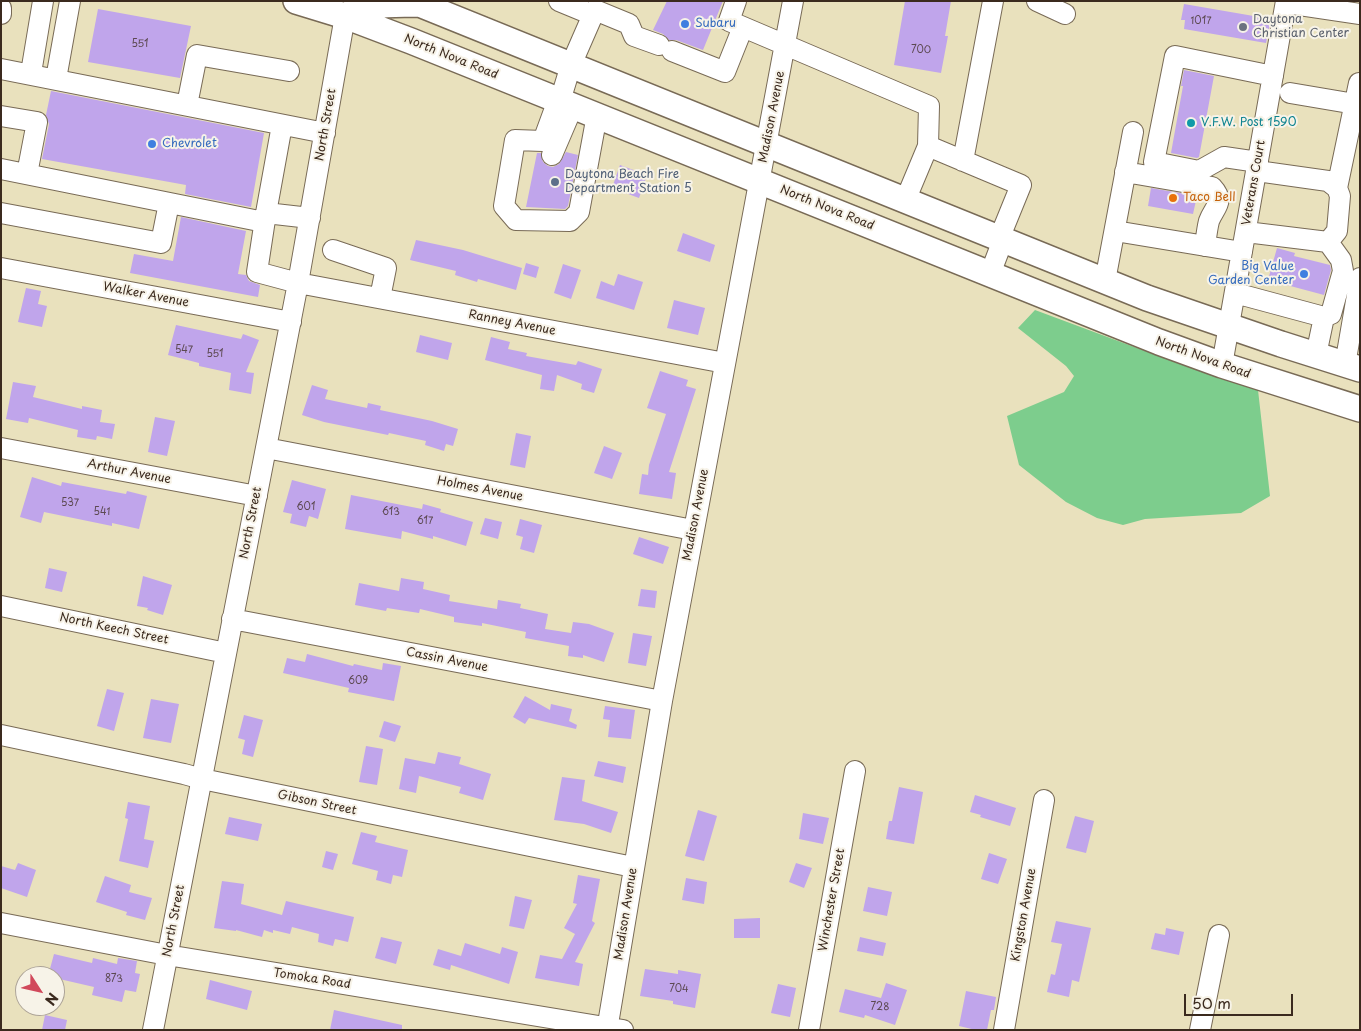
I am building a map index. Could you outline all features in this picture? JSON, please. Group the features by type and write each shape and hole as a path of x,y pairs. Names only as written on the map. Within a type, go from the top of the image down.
{"main road":[{"name":"North Nova Road","path":"296,1 345,16 563,102 1159,342 1222,366 1360,409"},
{"path":"345,16 355,9 371,6 415,3 1148,298 1229,327 1352,367"}],"street":[{"path":"30,74 43,1"},
{"path":"56,79 70,1"},
{"path":"559,1 629,24 634,36 725,72 743,27"},
{"path":"736,1 729,21 929,106 928,146 905,200"},
{"name":"Madison Avenue","path":"612,1029 633,867 662,701 794,1"},
{"path":"963,161 993,1"},
{"path":"1038,1 1064,14"},
{"path":"1286,2 1360,14"},
{"name":"Veterans Court","path":"1222,366 1229,327 1244,296 1242,252 1254,234 1257,167 1286,2"},
{"path":"1,8 1,14"},
{"path":"552,155 571,66 594,12"},
{"name":"North Street","path":"153,1030 291,322 345,16"},
{"path":"187,105 196,55 289,71"},
{"path":"1273,76 1175,56 1154,162 1198,171 1224,157 1257,167 1328,181 1337,188 1340,196 1337,231 1328,242"},
{"path":"1,69 324,133"},
{"path":"1337,188 1359,83"},
{"path":"1290,92 1355,104"},
{"path":"563,102 543,141 515,140 504,206 516,220 570,221 579,212 597,116"},
{"path":"1,116 41,120 27,174"},
{"path":"265,218 282,124"},
{"path":"1106,281 1133,132"},
{"path":"928,146 1021,185 990,274"},
{"path":"1,168 169,203 265,218 310,218"},
{"path":"1125,172 1212,188 1217,192 1219,199 1210,219 1205,246"},
{"path":"1,213 161,243 169,203"},
{"name":"Ranney Avenue","path":"265,218 257,272 298,283 725,363"},
{"path":"1115,231 1242,252"},
{"path":"1244,296 1324,318 1331,314 1342,271 1341,260 1328,242 1254,234"},
{"path":"333,250 386,268 380,298"},
{"name":"Walker Avenue","path":"1,268 291,322"},
{"path":"1352,367 1360,278"},
{"path":"1316,355 1324,318"},
{"name":"Arthur Avenue","path":"1,448 257,496"},
{"name":"Holmes Avenue","path":"266,448 693,530"},
{"name":"North Keech Street","path":"1,606 226,653"},
{"name":"Cassin Avenue","path":"232,618 662,701"},
{"name":"Gibson Street","path":"1,735 202,779 633,867"},
{"name":"Winchester Street","path":"809,1030 855,771"},
{"name":"Kingston Avenue","path":"1004,1030 1044,800"},
{"name":"Tomoka Road","path":"1,923 167,955 612,1029"},
{"path":"1200,1030 1219,935"}],"green space":[{"path":"1035,310 1188,367 1258,390 1270,496 1241,513 1145,519 1123,525 1097,518 1066,502 1019,465 1007,416 1064,392 1074,376 1066,366 1018,328"}],"building":[{"name":"Subaru","path":"667,1 723,1 703,50 676,40 669,40 663,34 653,30"},
{"path":"905,1 951,1 945,36 948,36 941,73 894,65"},
{"path":"1184,4 1271,19 1266,43 1184,29 1185,20 1181,20"},
{"path":"98,9 191,26 180,78 88,62"},
{"name":"V.F.W. Post 1590","path":"1184,70 1214,76 1199,157 1197,158 1171,153"},
{"name":"Chevrolet","path":"51,91 264,133 251,207 185,194 186,185 42,159 49,124 46,115"},
{"name":"Daytona Beach Fire Department Station 5","path":"566,152 578,155 568,206 565,209 526,207 537,153 541,153 543,162 553,167 559,164"},
{"path":"620,165 647,175 639,198 612,188"},
{"name":"Taco Bell","path":"1151,188 1197,196 1193,214 1148,206"},
{"path":"181,217 246,231 238,274 246,275 249,281 260,285 258,297 130,273 134,254 173,261"},
{"path":"683,233 715,245 710,262 677,251"},
{"path":"416,240 463,250 522,268 516,290 478,279 477,282 455,275 456,271 410,260"},
{"name":"Big Value Garden Center","path":"1277,248 1295,253 1294,256 1330,265 1331,270 1324,295 1268,280"},
{"path":"526,263 539,267 536,278 523,274"},
{"path":"563,264 581,270 571,299 554,293"},
{"path":"618,274 643,282 634,310 596,298 601,281 614,286"},
{"path":"26,288 41,291 38,304 47,306 42,327 18,322"},
{"path":"674,300 705,308 698,335 667,328"},
{"path":"176,325 241,339 243,334 259,340 246,372 254,373 251,394 229,390 231,373 199,366 199,363 168,355"},
{"path":"420,335 452,343 448,360 416,352"},
{"path":"491,337 510,342 508,349 527,353 526,356 576,365 578,361 602,369 594,393 581,389 582,384 557,375 554,391 540,389 542,375 485,360"},
{"path":"660,371 688,380 686,386 696,389 669,472 676,473 672,499 639,494 642,474 648,475 649,465 666,414 647,408"},
{"path":"13,382 36,386 33,397 82,409 82,406 102,410 100,422 115,424 112,439 97,436 96,440 77,437 78,430 29,418 28,423 6,419"},
{"path":"312,385 328,390 325,399 367,408 368,403 381,406 380,410 432,421 458,429 453,446 446,444 444,451 425,445 426,441 324,422 302,415"},
{"path":"155,417 175,421 167,456 148,452"},
{"path":"516,433 531,436 525,468 510,465"},
{"path":"604,446 622,453 612,479 594,473"},
{"path":"32,477 61,486 62,482 126,494 127,491 147,496 139,529 112,523 112,526 44,512 41,523 20,517"},
{"path":"292,480 326,489 318,519 309,516 306,527 290,523 292,514 283,512"},
{"path":"351,495 422,509 423,504 441,509 440,512 473,522 466,546 433,536 433,539 402,531 401,539 345,529"},
{"path":"485,518 502,522 498,539 480,534"},
{"path":"520,519 542,525 534,553 520,549 523,537 516,535"},
{"path":"639,537 669,547 663,564 633,554"},
{"path":"49,568 67,572 62,592 45,588"},
{"path":"143,576 172,585 163,615 147,610 148,608 137,606"},
{"path":"401,578 424,582 423,589 450,595 449,601 497,609 498,600 521,604 520,608 548,614 545,629 571,633 573,622 589,624 614,633 604,662 583,655 583,658 568,656 569,646 525,638 526,632 482,623 482,626 454,622 454,617 420,609 419,613 387,608 386,611 355,605 359,583 399,591"},
{"path":"641,589 657,591 655,608 638,606"},
{"path":"633,633 652,636 646,666 628,663"},
{"path":"307,654 353,666 354,664 382,670 383,663 401,666 394,701 348,692 349,688 283,673 287,658 305,662"},
{"path":"107,689 124,693 114,731 97,726"},
{"path":"525,696 550,710 551,704 572,709 569,721 577,725 576,729 529,718 525,724 513,717"},
{"path":"151,699 179,704 171,743 143,738"},
{"path":"605,706 635,710 631,739 608,737 610,720 603,719"},
{"path":"244,715 263,720 253,757 242,754 245,740 238,738"},
{"path":"384,721 401,726 395,742 379,737"},
{"path":"366,746 383,749 377,785 359,782"},
{"path":"438,752 461,757 459,764 491,774 483,800 459,793 461,787 419,776 416,793 399,789 405,758 435,764"},
{"path":"598,761 626,767 623,783 594,776"},
{"path":"562,777 585,780 582,801 618,812 611,833 584,824 554,820"},
{"path":"899,787 923,792 914,844 886,839"},
{"path":"975,795 1016,808 1010,826 970,812"},
{"path":"128,802 150,806 144,839 154,841 148,868 119,861 128,819 125,818"},
{"path":"698,810 717,816 704,861 685,856"},
{"path":"803,813 829,818 823,844 799,839"},
{"path":"1075,816 1094,821 1086,853 1066,848"},
{"path":"229,817 262,824 258,841 225,834"},
{"path":"361,832 377,836 375,842 408,850 402,877 393,875 391,884 376,880 378,871 352,864"},
{"path":"326,851 338,854 333,870 322,867"},
{"path":"989,853 1007,859 998,884 981,879"},
{"path":"18,863 36,870 27,897 1,888 1,866 15,870"},
{"path":"796,863 812,868 804,888 789,882"},
{"path":"578,875 600,879 592,921 595,923 575,962 583,964 579,986 535,978 540,955 562,959 575,934 564,928 577,904 573,903"},
{"path":"105,876 131,885 129,892 152,898 145,920 126,915 127,912 96,902"},
{"path":"686,878 707,882 704,904 682,900"},
{"path":"222,881 244,884 241,904 282,915 286,901 354,917 348,942 335,939 333,946 318,942 319,934 292,927 290,934 273,930 273,933 264,930 262,937 236,930 214,928"},
{"path":"868,887 892,892 887,916 863,911"},
{"path":"515,896 532,900 524,929 509,926"},
{"path":"760,918 760,938 734,938 734,919"},
{"path":"1056,921 1091,928 1079,982 1072,980 1069,997 1047,992 1051,974 1055,975 1062,944 1051,942"},
{"path":"1166,928 1184,932 1179,955 1151,949 1155,933 1165,935"},
{"path":"381,937 402,942 396,964 375,958"},
{"path":"860,937 886,943 883,956 857,951"},
{"path":"465,943 500,954 502,947 518,952 509,984 451,965 450,970 433,965 438,949 461,956"},
{"path":"54,954 92,963 93,958 117,964 118,958 137,961 135,973 140,974 136,992 125,990 122,1002 92,995 94,987 65,980 65,966 51,966"},
{"path":"645,969 678,974 678,970 701,974 695,1008 673,1004 673,1001 640,996"},
{"path":"210,980 252,991 247,1010 206,999"},
{"path":"886,983 907,990 895,1025 865,1015 864,1018 839,1012 845,989 881,998"},
{"path":"778,984 796,988 790,1017 771,1013"},
{"path":"966,991 996,997 987,1030 976,1030 959,1026"},
{"path":"334,1010 402,1025 402,1030 330,1030"},
{"path":"45,1016 67,1020 65,1030 42,1030"}],"place":[{"name":"Subaru","path":"685,24"},
{"name":"Daytona Christian Center","path":"1243,27"},
{"name":"V.F.W. Post 1590","path":"1191,123"},
{"name":"Chevrolet","path":"152,144"},
{"name":"Daytona Beach Fire Department Station 5","path":"555,182"},
{"name":"Taco Bell","path":"1173,198"},
{"name":"Big Value Garden Center","path":"1304,274"}]}
